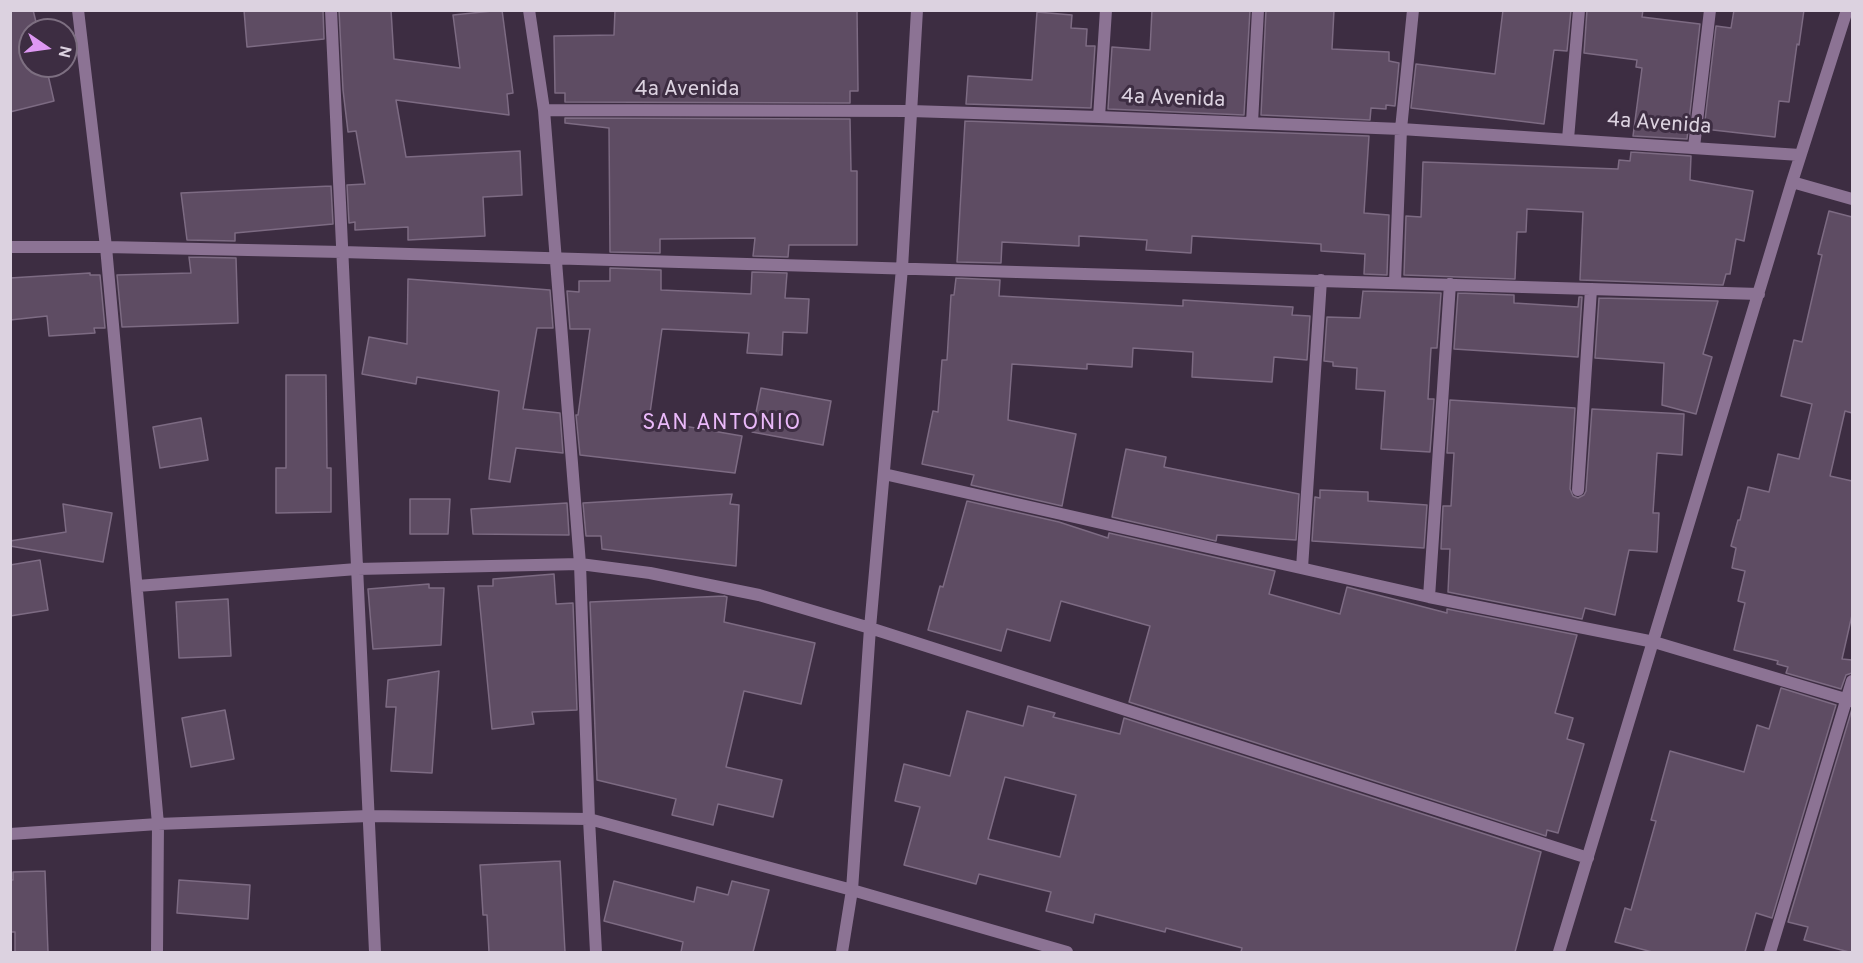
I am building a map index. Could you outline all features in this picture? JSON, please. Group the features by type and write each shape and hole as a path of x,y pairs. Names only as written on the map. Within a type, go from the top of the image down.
{"street":[{"path":"78,10 106,247 158,824 157,952"},
{"path":"331,10 375,952"},
{"path":"529,10 544,110 580,564 588,819 596,952"},
{"path":"842,952 852,890 870,628 902,268 917,10"},
{"path":"1099,117 1106,10"},
{"path":"1252,123 1258,10"},
{"path":"1395,283 1401,129 1413,10"},
{"path":"1568,139 1579,10"},
{"path":"1694,147 1710,10"},
{"path":"1559,952 1800,155 1847,10"},
{"name":"4a Avenida","path":"544,110 911,111 1099,117 1401,129 1800,155"},
{"path":"1792,182 1852,199"},
{"path":"10,247 342,252 1759,294"},
{"path":"1302,568 1321,280"},
{"path":"1430,597 1450,284"},
{"path":"1578,490 1591,289"},
{"path":"884,474 1430,597 1654,642 1850,700"},
{"path":"137,586 357,569 580,564 650,573 759,595 870,628 1588,858"},
{"path":"1770,952 1850,700 1852,681"},
{"path":"10,834 158,824 369,816 588,819 852,890 1067,952"}],"building":[{"path":"10,10 33,10 35,18 18,18 18,78 49,78 54,101 10,112"},
{"path":"244,10 323,10 324,39 247,47"},
{"path":"339,10 391,10 394,59 460,68 453,15 502,10 513,93 507,94 509,115 396,100 406,157 520,151 522,195 483,197 485,236 408,240 408,227 355,230 355,222 349,223 347,185 365,184 356,131 348,132 343,90"},
{"path":"615,10 857,10 858,91 850,91 850,103 565,102 565,93 555,93 554,36 614,35"},
{"path":"1152,10 1250,10 1244,115 1108,109 1112,47 1150,50"},
{"path":"1266,10 1334,10 1332,49 1389,52 1389,61 1399,63 1395,106 1386,105 1386,109 1371,108 1370,120 1261,115"},
{"path":"1503,10 1571,10 1567,51 1554,50 1544,124 1411,108 1416,64 1495,74"},
{"path":"1587,10 1643,10 1642,17 1700,24 1687,139 1633,136 1642,68 1636,67 1637,60 1584,53"},
{"path":"1734,10 1804,10 1789,102 1779,101 1775,137 1704,129 1716,26 1731,28"},
{"path":"1037,12 1072,15 1071,28 1087,29 1086,46 1095,46 1091,108 966,104 968,76 1032,80"},
{"path":"565,118 850,119 851,171 857,171 857,245 789,245 788,257 753,256 755,238 660,239 660,253 610,252 609,128 565,123"},
{"path":"965,121 1369,136 1364,213 1389,215 1387,275 1364,274 1365,254 1321,251 1321,244 1192,236 1191,253 1146,250 1147,240 1079,236 1079,246 1002,242 1001,263 957,262"},
{"path":"1631,152 1691,156 1690,180 1753,191 1744,241 1736,239 1730,274 1726,274 1723,285 1580,280 1583,212 1527,209 1526,232 1517,232 1515,279 1404,275 1406,216 1421,217 1423,162 1618,169 1619,160 1630,161"},
{"path":"331,186 333,224 235,233 235,241 187,240 181,193"},
{"path":"1829,211 1852,217 1852,413 1845,411 1830,476 1852,481 1852,615 1842,659 1852,660 1852,673 1846,675 1841,689 1786,673 1788,667 1777,664 1778,661 1734,650 1745,603 1738,601 1745,571 1732,568 1736,548 1731,546 1748,487 1769,492 1778,454 1799,459 1812,404 1781,396 1794,340 1802,342 1822,255 1818,254"},
{"path":"189,257 236,258 238,323 122,327 117,275 191,273"},
{"path":"610,268 661,270 661,290 751,294 752,272 787,273 785,298 809,299 807,333 783,332 782,355 747,353 749,333 662,329 649,420 742,436 735,473 580,455 576,415 578,415 590,329 570,329 567,291 579,292 579,281 610,281"},
{"path":"90,273 90,275 100,275 105,328 94,328 95,333 49,336 47,316 10,320 10,278"},
{"path":"956,278 1000,280 999,296 1183,306 1183,300 1293,307 1292,315 1310,316 1307,360 1274,357 1272,382 1192,377 1193,352 1133,348 1132,367 1087,364 1087,369 1012,364 1008,420 1076,434 1062,506 971,485 974,475 922,464 933,411 938,412 942,360 947,360 951,295 954,295"},
{"path":"408,279 550,290 553,328 537,328 523,409 560,413 563,453 516,448 510,482 489,479 499,391 417,377 416,384 362,374 369,337 407,344"},
{"path":"1363,291 1441,293 1437,348 1431,348 1428,399 1434,399 1430,452 1381,449 1385,391 1356,389 1357,368 1333,366 1333,362 1324,361 1327,317 1360,318"},
{"path":"1458,293 1514,295 1514,303 1578,307 1579,297 1582,297 1578,357 1454,349"},
{"path":"1599,298 1718,301 1703,354 1712,357 1696,414 1662,405 1664,363 1595,358"},
{"path":"286,375 326,375 327,468 331,468 331,512 276,513 276,468 286,468"},
{"path":"761,388 831,401 823,445 752,432"},
{"path":"1450,400 1575,408 1570,489 1573,496 1578,498 1586,491 1592,409 1684,414 1682,455 1657,453 1653,513 1659,513 1657,552 1629,550 1615,615 1585,608 1582,619 1448,592 1450,549 1441,549 1443,506 1451,506 1454,453 1447,453"},
{"path":"201,418 208,460 160,468 153,427"},
{"path":"1126,449 1166,457 1164,467 1299,494 1296,540 1217,535 1216,541 1112,517"},
{"path":"1320,490 1368,492 1368,501 1427,505 1424,548 1312,541 1315,497 1320,498"},
{"path":"732,494 730,504 739,505 736,566 602,549 601,536 586,536 583,503"},
{"path":"410,499 450,499 448,534 410,534"},
{"path":"967,501 1059,522 1108,538 1109,533 1275,571 1269,594 1340,614 1347,587 1447,613 1447,609 1577,635 1555,713 1573,718 1567,739 1584,744 1558,833 1547,830 1546,836 1129,702 1150,626 1061,601 1050,641 1007,629 1001,651 928,630 940,586 943,587"},
{"path":"567,503 569,535 473,534 471,509"},
{"path":"63,504 112,513 103,562 10,546 10,541 66,532"},
{"path":"40,560 48,610 10,616 10,565"},
{"path":"554,574 556,604 573,603 577,710 532,712 534,724 492,729 478,586 493,586 493,579"},
{"path":"429,584 429,588 444,588 441,645 373,649 368,589"},
{"path":"727,597 724,622 815,643 801,704 744,691 726,767 782,780 773,817 718,804 713,825 672,815 676,799 597,780 590,602"},
{"path":"228,599 231,656 179,658 176,602"},
{"path":"439,671 432,773 391,771 396,707 386,707 388,680"},
{"path":"1781,688 1836,705 1772,918 1756,913 1745,952 1652,952 1615,942 1625,908 1631,910 1656,821 1651,820 1670,751 1744,772 1757,725 1769,729"},
{"path":"1028,706 1055,713 1053,717 1120,734 1124,718 1541,852 1515,952 1241,952 1242,948 1166,928 1165,932 1095,914 1093,923 1046,911 1051,892 979,874 976,884 904,865 920,807 895,801 904,764 950,776 967,711 1023,726","holes":["1005,777 1076,795 1060,857 988,839"]},
{"path":"1852,709 1852,952 1849,952 1804,940 1808,927 1788,922"},
{"path":"225,710 234,759 191,767 182,718"},
{"path":"560,861 565,952 489,952 487,915 483,915 480,865"},
{"path":"45,871 48,952 15,952 15,932 10,932 10,880 13,880 13,872"},
{"path":"179,880 250,885 248,919 177,913"},
{"path":"614,881 694,902 697,887 728,895 732,881 769,890 753,952 681,952 683,942 604,921"}],"district":[{"name":"SAN ANTONIO","path":"722,425"}]}
